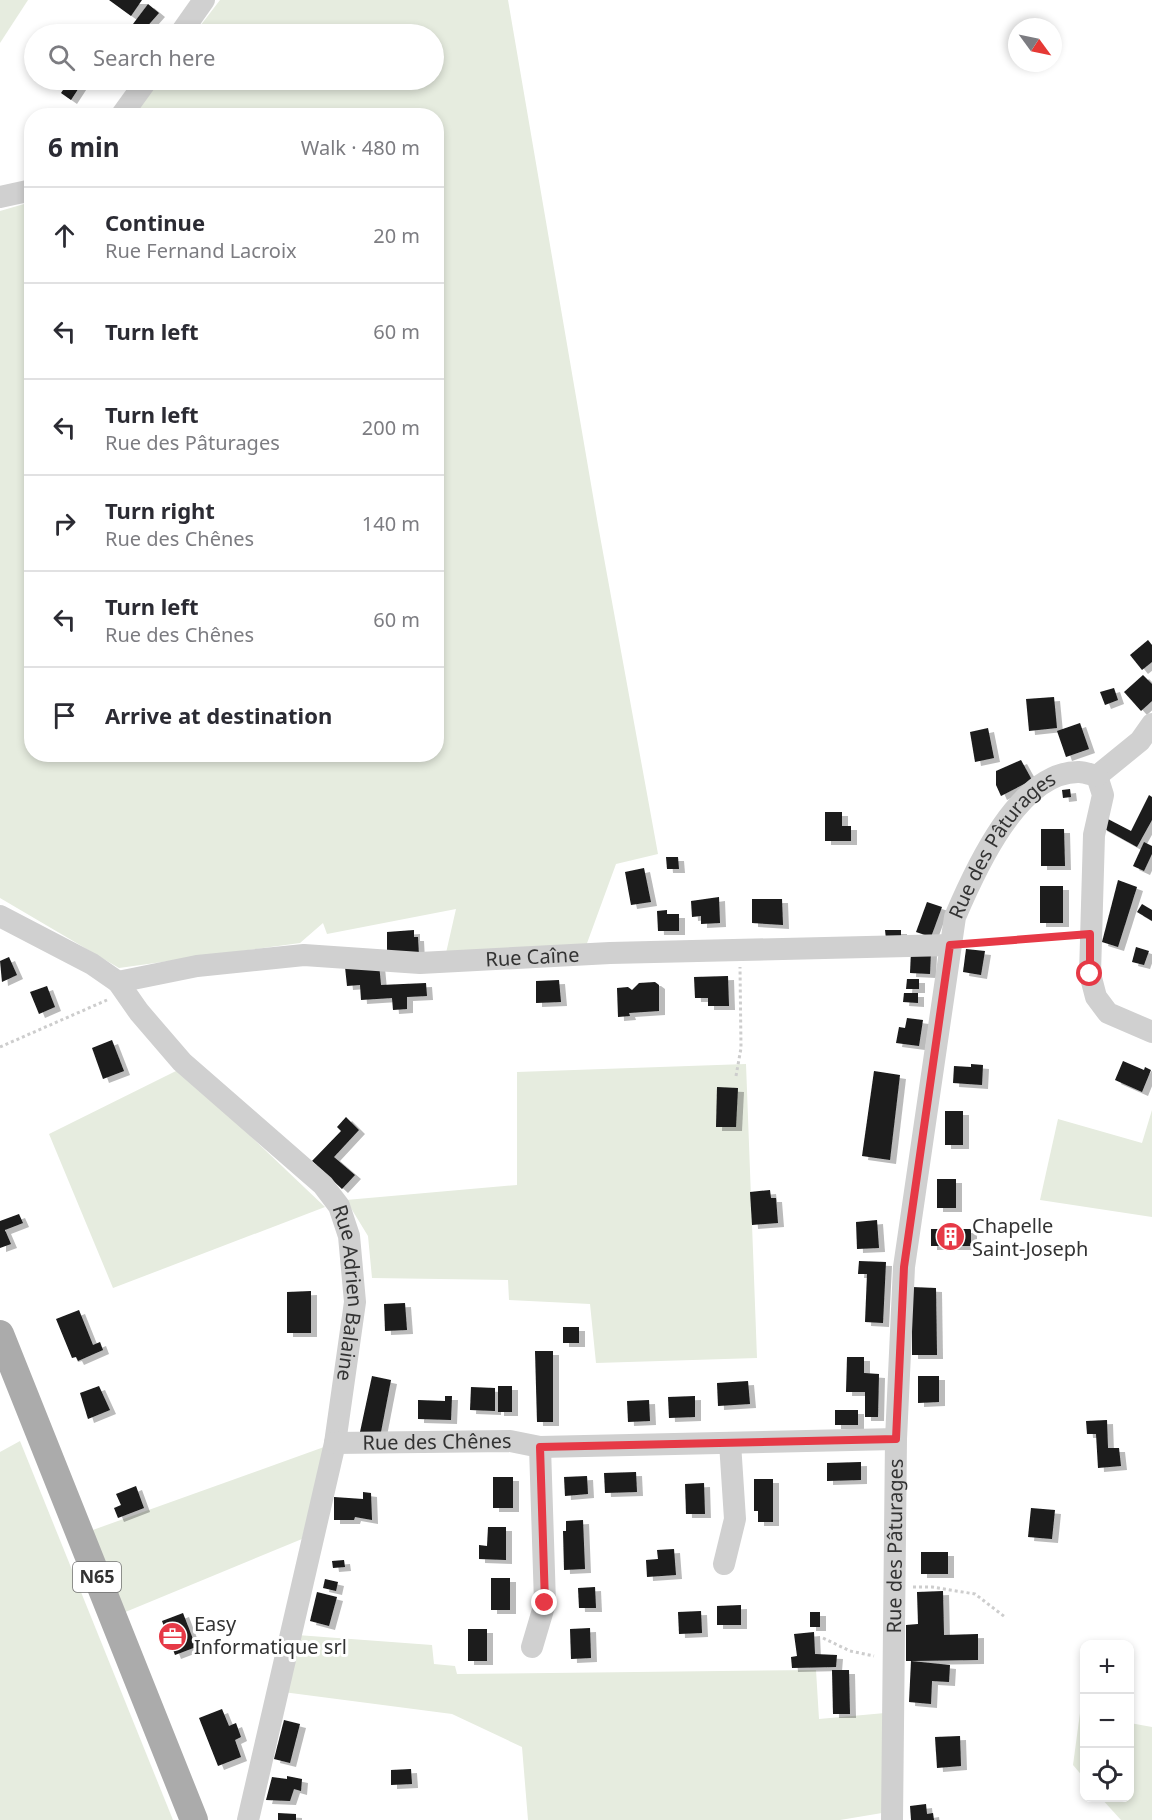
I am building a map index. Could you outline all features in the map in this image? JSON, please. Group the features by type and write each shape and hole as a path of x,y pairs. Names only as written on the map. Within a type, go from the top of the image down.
{"main road":[{"name":"N65","path":"0,1334 194,1820"}],"street":[{"path":"187,24 204,0"},
{"path":"127,108 140,90"},
{"path":"0,197 24,192"},
{"path":"1152,724 1140,741 1097,776 1103,795 1094,836 1090,934 1090,974 1096,996 1108,1013 1152,1032"},
{"name":"Rue des Pâturages","path":"892,1820 896,1439 904,1267 950,945 956,916 969,884 992,843 1023,797 1059,776 1079,772 1097,776"},
{"name":"Rue Adrien Balaine","path":"0,916 92,964 120,985 139,1012 182,1062 323,1185 339,1206 349,1236 355,1302 335,1443 248,1820"},
{"name":"Rue Caîne","path":"120,985 197,966 303,955 420,963 610,952 950,945"},
{"name":"Rue des Chênes","path":"335,1443 510,1441 540,1447 896,1439"},
{"path":"724,1564 735,1519 730,1443"},
{"name":"Rue des Chênes","path":"532,1647 545,1603 540,1447"}],"path":[{"path":"950,945 1090,934"},
{"path":"736,1076 741,1048 739,951"},
{"path":"0,1047 108,1000 120,985"},
{"path":"894,1588 933,1587 975,1594 1005,1617"},
{"path":"823,1638 850,1651 893,1660"}],"shaded area":[{"path":"0,0 28,0 0,43"},
{"path":"220,0 508,0 598,525 658,854 616,864 586,946 446,953 456,909 327,934 323,923 300,943 119,968 0,898 0,211 24,204 24,762 444,762 444,108 137,108 151,90 444,90 444,24 202,24"},
{"path":"746,1064 757,1358 596,1363 590,1304 509,1300 508,1280 372,1278 368,1236 346,1200 517,1185 517,1072"},
{"path":"180,1069 325,1207 113,1288 49,1134"},
{"path":"1152,1110 1152,1217 1040,1200 1058,1119 1142,1143"},
{"path":"20,1441 173,1820 0,1820 0,1452"},
{"path":"324,1447 302,1539 123,1613 90,1531"},
{"path":"297,1635 432,1645 434,1664 455,1666 457,1674 816,1670 819,1719 885,1713 882,1813 840,1820 528,1820 522,1747 452,1714 283,1692"},
{"path":"1080,1713 1080,1773 1073,1765"},
{"path":"1134,1724 1152,1727 1152,1820 1121,1820 1105,1802 1134,1802"}],"building":[{"path":"109,0 142,0 131,16"},
{"path":"148,4 159,13 149,24 133,24"},
{"path":"63,90 78,90 71,100 61,93"},
{"path":"1148,640 1152,645 1152,662 1142,670 1130,655"},
{"path":"1143,675 1152,684 1152,701 1141,711 1124,692"},
{"path":"1114,688 1118,700 1105,705 1100,692"},
{"path":"1054,697 1057,728 1029,731 1026,699"},
{"path":"1080,723 1089,749 1066,757 1057,731"},
{"path":"988,728 994,758 975,762 970,732"},
{"path":"1021,760 1032,780 1001,796 996,785 996,771"},
{"path":"1070,789 1071,797 1063,798 1062,790"},
{"path":"1149,795 1152,797 1152,820 1137,847 1101,827 1106,818 1131,831"},
{"path":"825,812 842,812 842,826 851,826 851,841 825,841"},
{"path":"1041,829 1064,829 1065,866 1041,866"},
{"path":"1144,842 1152,846 1152,854 1144,871 1133,866"},
{"path":"666,857 678,857 679,869 667,869"},
{"path":"644,868 651,902 631,905 625,872"},
{"path":"1118,880 1137,887 1118,947 1102,942"},
{"path":"1040,886 1063,886 1063,923 1040,923"},
{"path":"719,897 720,923 701,924 701,916 692,917 691,901"},
{"path":"752,899 782,899 783,925 752,923"},
{"path":"927,902 942,907 931,937 916,932"},
{"path":"1142,904 1152,910 1152,921 1137,912"},
{"path":"667,910 667,914 679,914 679,931 658,931 657,911"},
{"path":"414,930 414,937 418,937 419,956 387,958 387,932"},
{"path":"885,930 901,930 901,938 886,939"},
{"path":"1136,947 1149,951 1144,965 1132,962"},
{"path":"966,949 985,951 981,975 963,972"},
{"path":"911,951 931,951 930,974 910,973"},
{"path":"9,957 17,975 2,982 0,961"},
{"path":"379,964 381,985 426,983 427,996 407,997 407,1009 393,1010 392,998 361,1000 360,985 347,986 345,967"},
{"path":"728,976 729,1006 708,1006 708,998 695,998 694,977"},
{"path":"907,979 919,979 919,989 906,989"},
{"path":"559,980 561,1002 536,1003 536,981"},
{"path":"655,982 659,985 659,1011 629,1013 630,1016 618,1017 617,988 628,987 632,990 639,983"},
{"path":"47,986 55,1007 39,1014 30,992"},
{"path":"904,993 918,993 918,1003 903,1002"},
{"path":"907,1018 923,1020 919,1046 896,1043 899,1027 905,1028"},
{"path":"112,1040 124,1071 103,1079 92,1048"},
{"path":"1123,1061 1144,1070 1145,1067 1151,1070 1142,1092 1115,1080"},
{"path":"971,1064 983,1065 982,1085 953,1083 954,1066 971,1067"},
{"path":"874,1071 900,1075 890,1160 862,1156"},
{"path":"717,1087 738,1088 736,1127 716,1127"},
{"path":"945,1111 963,1111 963,1145 945,1145"},
{"path":"346,1117 359,1130 334,1157 355,1175 342,1189 312,1161 341,1131 337,1127"},
{"path":"937,1179 956,1179 956,1208 937,1208"},
{"path":"770,1190 771,1198 776,1198 778,1223 752,1225 750,1192"},
{"path":"19,1214 23,1223 5,1230 11,1244 0,1248 0,1221"},
{"path":"877,1220 879,1248 857,1249 856,1222"},
{"name":"Chapelle Saint-Joseph","path":"931,1229 971,1229 971,1246 931,1246"},
{"path":"859,1261 886,1262 883,1323 865,1322 867,1274 858,1274"},
{"path":"912,1287 936,1288 937,1355 912,1355"},
{"path":"311,1291 311,1333 287,1333 287,1292"},
{"path":"405,1303 407,1330 385,1331 384,1304"},
{"path":"79,1310 93,1345 100,1342 103,1350 78,1361 76,1357 72,1358 56,1319"},
{"path":"563,1327 579,1327 579,1343 563,1343"},
{"path":"535,1351 553,1351 553,1422 537,1422"},
{"path":"847,1357 864,1357 864,1373 879,1374 878,1417 865,1417 865,1392 846,1392"},
{"path":"372,1376 391,1380 380,1437 360,1432"},
{"path":"918,1376 939,1376 939,1402 918,1403"},
{"path":"748,1381 750,1404 718,1406 717,1383"},
{"path":"99,1386 110,1410 88,1419 80,1393"},
{"path":"498,1386 512,1386 512,1412 498,1412"},
{"path":"471,1387 495,1388 495,1411 470,1410"},
{"path":"445,1396 452,1396 451,1420 418,1419 418,1400 445,1401"},
{"path":"695,1396 695,1417 669,1418 668,1397"},
{"path":"649,1400 650,1421 628,1422 627,1401"},
{"path":"835,1410 858,1410 858,1425 835,1425"},
{"path":"1107,1420 1108,1448 1119,1448 1121,1466 1098,1468 1096,1434 1087,1434 1086,1421"},
{"path":"861,1462 861,1480 827,1481 827,1463"},
{"path":"636,1472 637,1492 605,1493 604,1473"},
{"path":"587,1476 588,1494 565,1496 564,1477"},
{"path":"493,1477 513,1477 513,1508 493,1508"},
{"path":"754,1479 773,1479 773,1522 758,1522 758,1511 754,1511"},
{"path":"704,1483 705,1514 686,1514 685,1484"},
{"path":"136,1486 144,1508 118,1518 114,1508 121,1505 116,1494"},
{"path":"363,1492 371,1493 372,1520 355,1517 354,1520 334,1520 334,1497 363,1499"},
{"path":"1031,1508 1055,1510 1052,1539 1028,1537"},
{"path":"583,1520 585,1569 564,1570 563,1531 566,1531 566,1521"},
{"path":"488,1527 506,1527 506,1560 479,1559 479,1545 487,1546"},
{"path":"674,1549 676,1575 647,1577 646,1560 658,1559 657,1550"},
{"path":"921,1552 948,1552 948,1574 921,1574"},
{"path":"344,1560 345,1567 333,1568 332,1561"},
{"path":"491,1578 510,1578 510,1610 491,1610"},
{"path":"325,1579 338,1582 336,1591 323,1588"},
{"path":"595,1587 596,1608 579,1608 578,1588"},
{"path":"943,1591 944,1635 978,1634 978,1660 906,1661 906,1625 918,1624 917,1592"},
{"path":"317,1592 337,1597 329,1626 310,1621"},
{"path":"741,1605 741,1625 717,1625 717,1606"},
{"path":"701,1611 702,1633 679,1634 678,1612"},
{"path":"810,1612 820,1612 820,1627 810,1627"},
{"path":"183,1613 196,1647 175,1655 162,1621"},
{"path":"590,1628 591,1658 571,1659 570,1629"},
{"path":"468,1629 487,1629 487,1661 468,1661"},
{"path":"814,1632 815,1654 837,1655 836,1667 792,1668 791,1657 797,1656 794,1634"},
{"path":"911,1661 950,1665 949,1682 932,1681 931,1704 909,1702"},
{"path":"832,1670 849,1670 850,1714 833,1714"},
{"path":"222,1709 229,1726 236,1723 241,1737 235,1740 241,1757 218,1766 199,1718"},
{"path":"284,1720 300,1724 290,1763 274,1759"},
{"path":"960,1736 961,1766 937,1768 935,1737"},
{"path":"411,1769 412,1784 391,1785 391,1770"},
{"path":"287,1776 302,1779 301,1791 294,1789 290,1801 266,1800 272,1777 287,1779"},
{"path":"926,1804 927,1814 933,1813 934,1820 911,1820 910,1806"},
{"path":"278,1813 296,1814 296,1820 278,1820"}],"place":[{"name":"Chapelle Saint-Joseph","path":"951,1237"},
{"name":"Easy Informatique srl","path":"173,1636"}],"route":[{"path":"545,1603 540,1447 896,1439 904,1267 950,945 1090,934 1090,974"}]}
